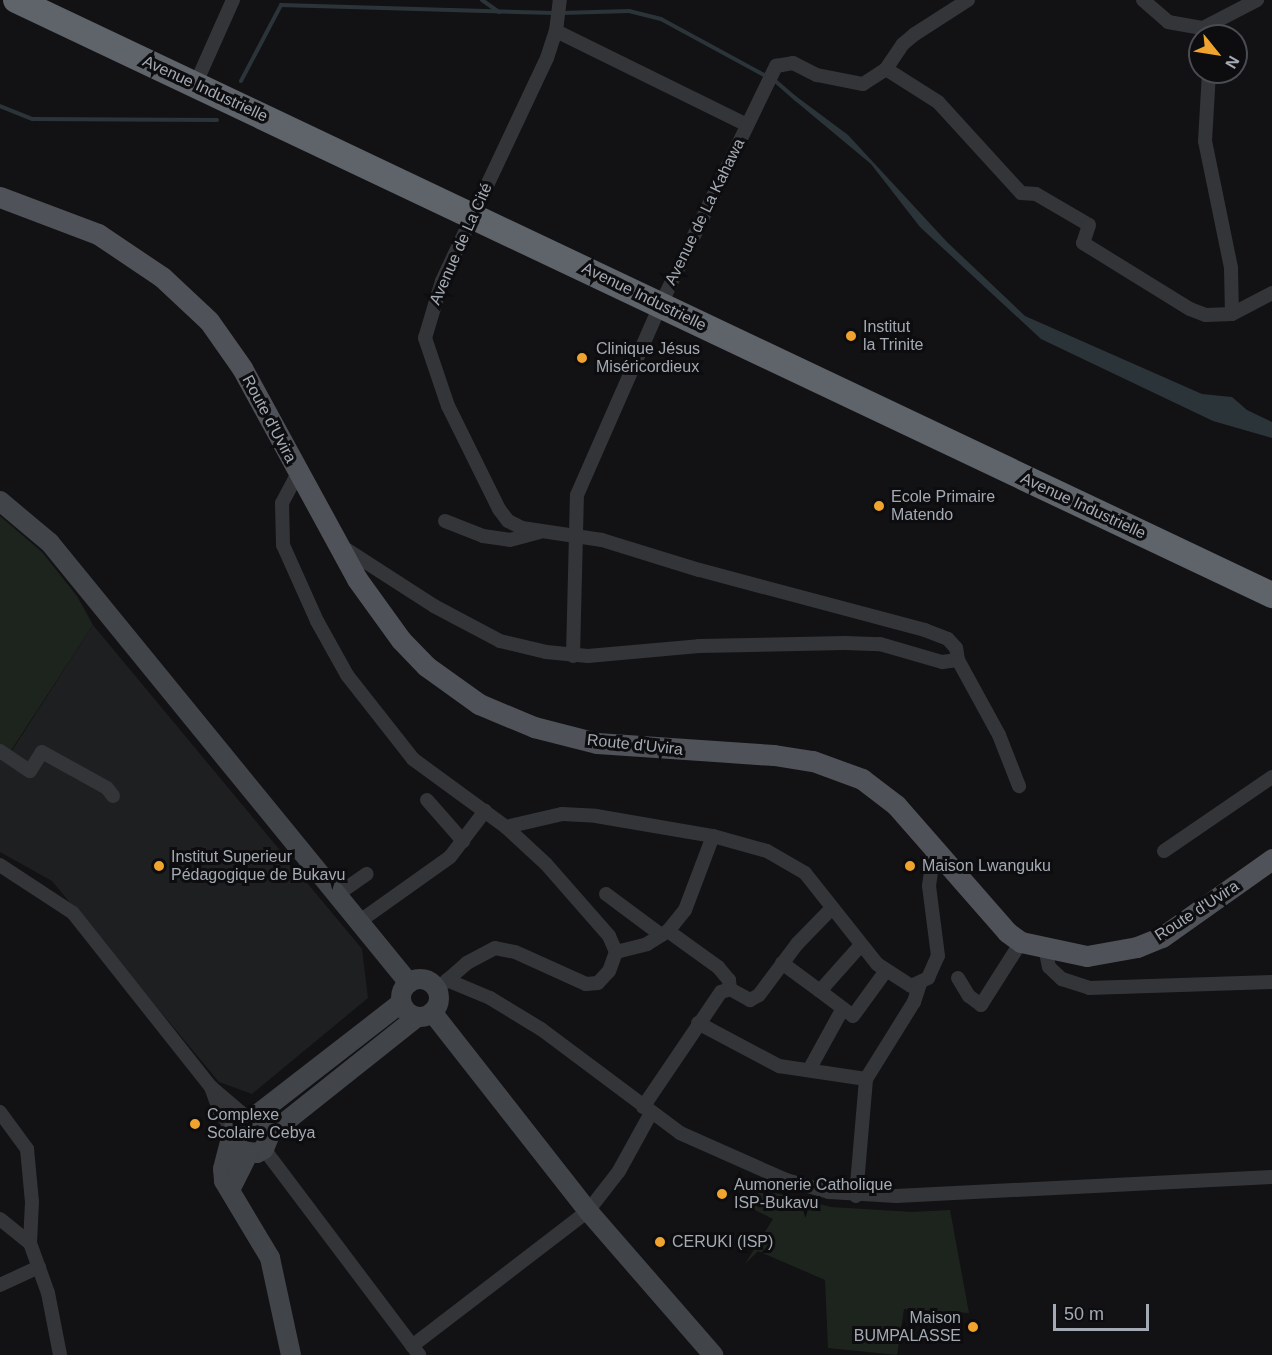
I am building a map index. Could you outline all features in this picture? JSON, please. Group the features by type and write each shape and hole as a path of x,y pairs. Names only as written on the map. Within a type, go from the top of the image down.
{"highway":[{"name":"Avenue Industrielle","path":"16,0 196,83 660,306 1272,595"}],"main road":[{"name":"Route d'Uvira","path":"0,197 98,234 162,277 190,302 228,345 357,579 401,640 426,666 479,704 534,727 597,743 813,761 862,779 879,790 990,915 1021,942 1087,956 1154,940 1209,907 1272,859"}],"street":[{"path":"196,83 233,0"},
{"path":"968,0 903,44 886,69 938,102 1021,193 1036,194 1089,225 1083,243 1190,309 1206,315 1232,314 1272,293"},
{"path":"1143,0 1168,22 1188,28"},
{"path":"1218,24 1257,0"},
{"name":"Avenue de La Cité","path":"560,2 557,25 433,303 425,338 427,353 448,406 499,509 508,521 541,531 575,534 926,630 948,639 956,648 958,660 996,727 1019,786"},
{"path":"557,25 747,125"},
{"name":"Avenue de La Kahawa","path":"573,656 577,495 660,306 776,66 793,63 817,75 863,84 886,69"},
{"path":"1208,84 1205,141 1231,268 1232,314"},
{"path":"230,1190 261,1146 425,1015 438,1002 442,984 495,948 515,952 573,981 598,983 609,971 616,952 609,936 546,864 506,827 413,759 337,659 283,545 282,503 298,473"},
{"path":"0,501 50,543 409,983"},
{"path":"445,521 483,536 510,540 541,531"},
{"path":"340,545 434,606 500,641 573,656 699,646 845,643 903,648 942,662 958,660"},
{"path":"0,752 30,771 42,752 107,788 113,796"},
{"path":"1164,851 1272,777"},
{"path":"427,800 463,841"},
{"path":"360,921 450,857 484,811"},
{"path":"506,827 562,814 580,814 741,842 788,861 805,873 885,972 911,986 920,983 936,967 938,956 929,886 934,852"},
{"path":"616,952 665,933 685,910 713,836"},
{"path":"0,865 73,913 242,1125 241,1151 261,1146"},
{"path":"338,894 368,874"},
{"path":"606,894 718,967 729,980 730,989"},
{"path":"261,1146 416,1350 588,1211 619,1171 647,1110 698,1023 721,992 730,989 750,1000 764,990 782,963 832,908"},
{"path":"958,978 969,996 981,1005 1021,942"},
{"path":"820,991 861,945"},
{"path":"1045,947 1048,967 1062,979 1089,988 1272,982"},
{"path":"782,963 853,1016 885,972"},
{"path":"713,1355 588,1211 425,1015 407,1012 401,1002 402,991 409,983 425,980 490,998 541,1029 680,1133 786,1180 856,1196 1078,1189 1272,1177"},
{"path":"856,1196 866,1079 914,1002 920,983"},
{"path":"291,1355 270,1258 230,1190 223,1169 242,1125 401,1002"},
{"path":"809,1070 842,1010"},
{"path":"698,1023 735,1046 747,1046 769,1062 866,1079"},
{"path":"0,1112 27,1149 32,1202 30,1243 39,1267 60,1355"},
{"path":"242,1125 267,1126 261,1146"},
{"path":"0,1219 30,1243"},
{"path":"0,1285 39,1267"}],"shaded area":[{"path":"793,94 848,135 947,242 1025,316 1202,394 1232,397 1247,410 1272,422 1272,438 1213,421 1041,339 920,227 871,164 793,99"},
{"path":"0,516 42,552 77,596 93,625 10,752 0,746"},
{"name":"Institut Superieur Pédagogique de Bukavu","path":"93,625 362,949 368,998 252,1094 219,1082 52,881 0,852 0,746 11,752"},
{"path":"748,1186 831,1207 912,1212 950,1210 969,1313 904,1309 897,1355 828,1348 825,1280 758,1251 745,1264 773,1219 739,1202"}],"waterway":[{"path":"482,0 499,12"},
{"path":"241,81 281,5 554,13"},
{"path":"561,13 629,11 661,19 766,76"},
{"path":"773,79 797,100"},
{"path":"0,106 33,119 217,120"}],"place":[{"name":"Institut la Trinite","path":"851,336"},
{"name":"Clinique Jésus Miséricordieux","path":"582,358"},
{"name":"Ecole Primaire Matendo","path":"879,506"},
{"name":"Institut Superieur Pédagogique de Bukavu","path":"159,866"},
{"name":"Maison Lwanguku","path":"910,866"},
{"name":"Complexe Scolaire Cebya","path":"195,1124"},
{"name":"Aumonerie Catholique ISP-Bukavu","path":"722,1194"},
{"name":"CERUKI (ISP)","path":"660,1242"},
{"name":"Maison BUMPALASSE","path":"973,1327"}]}
